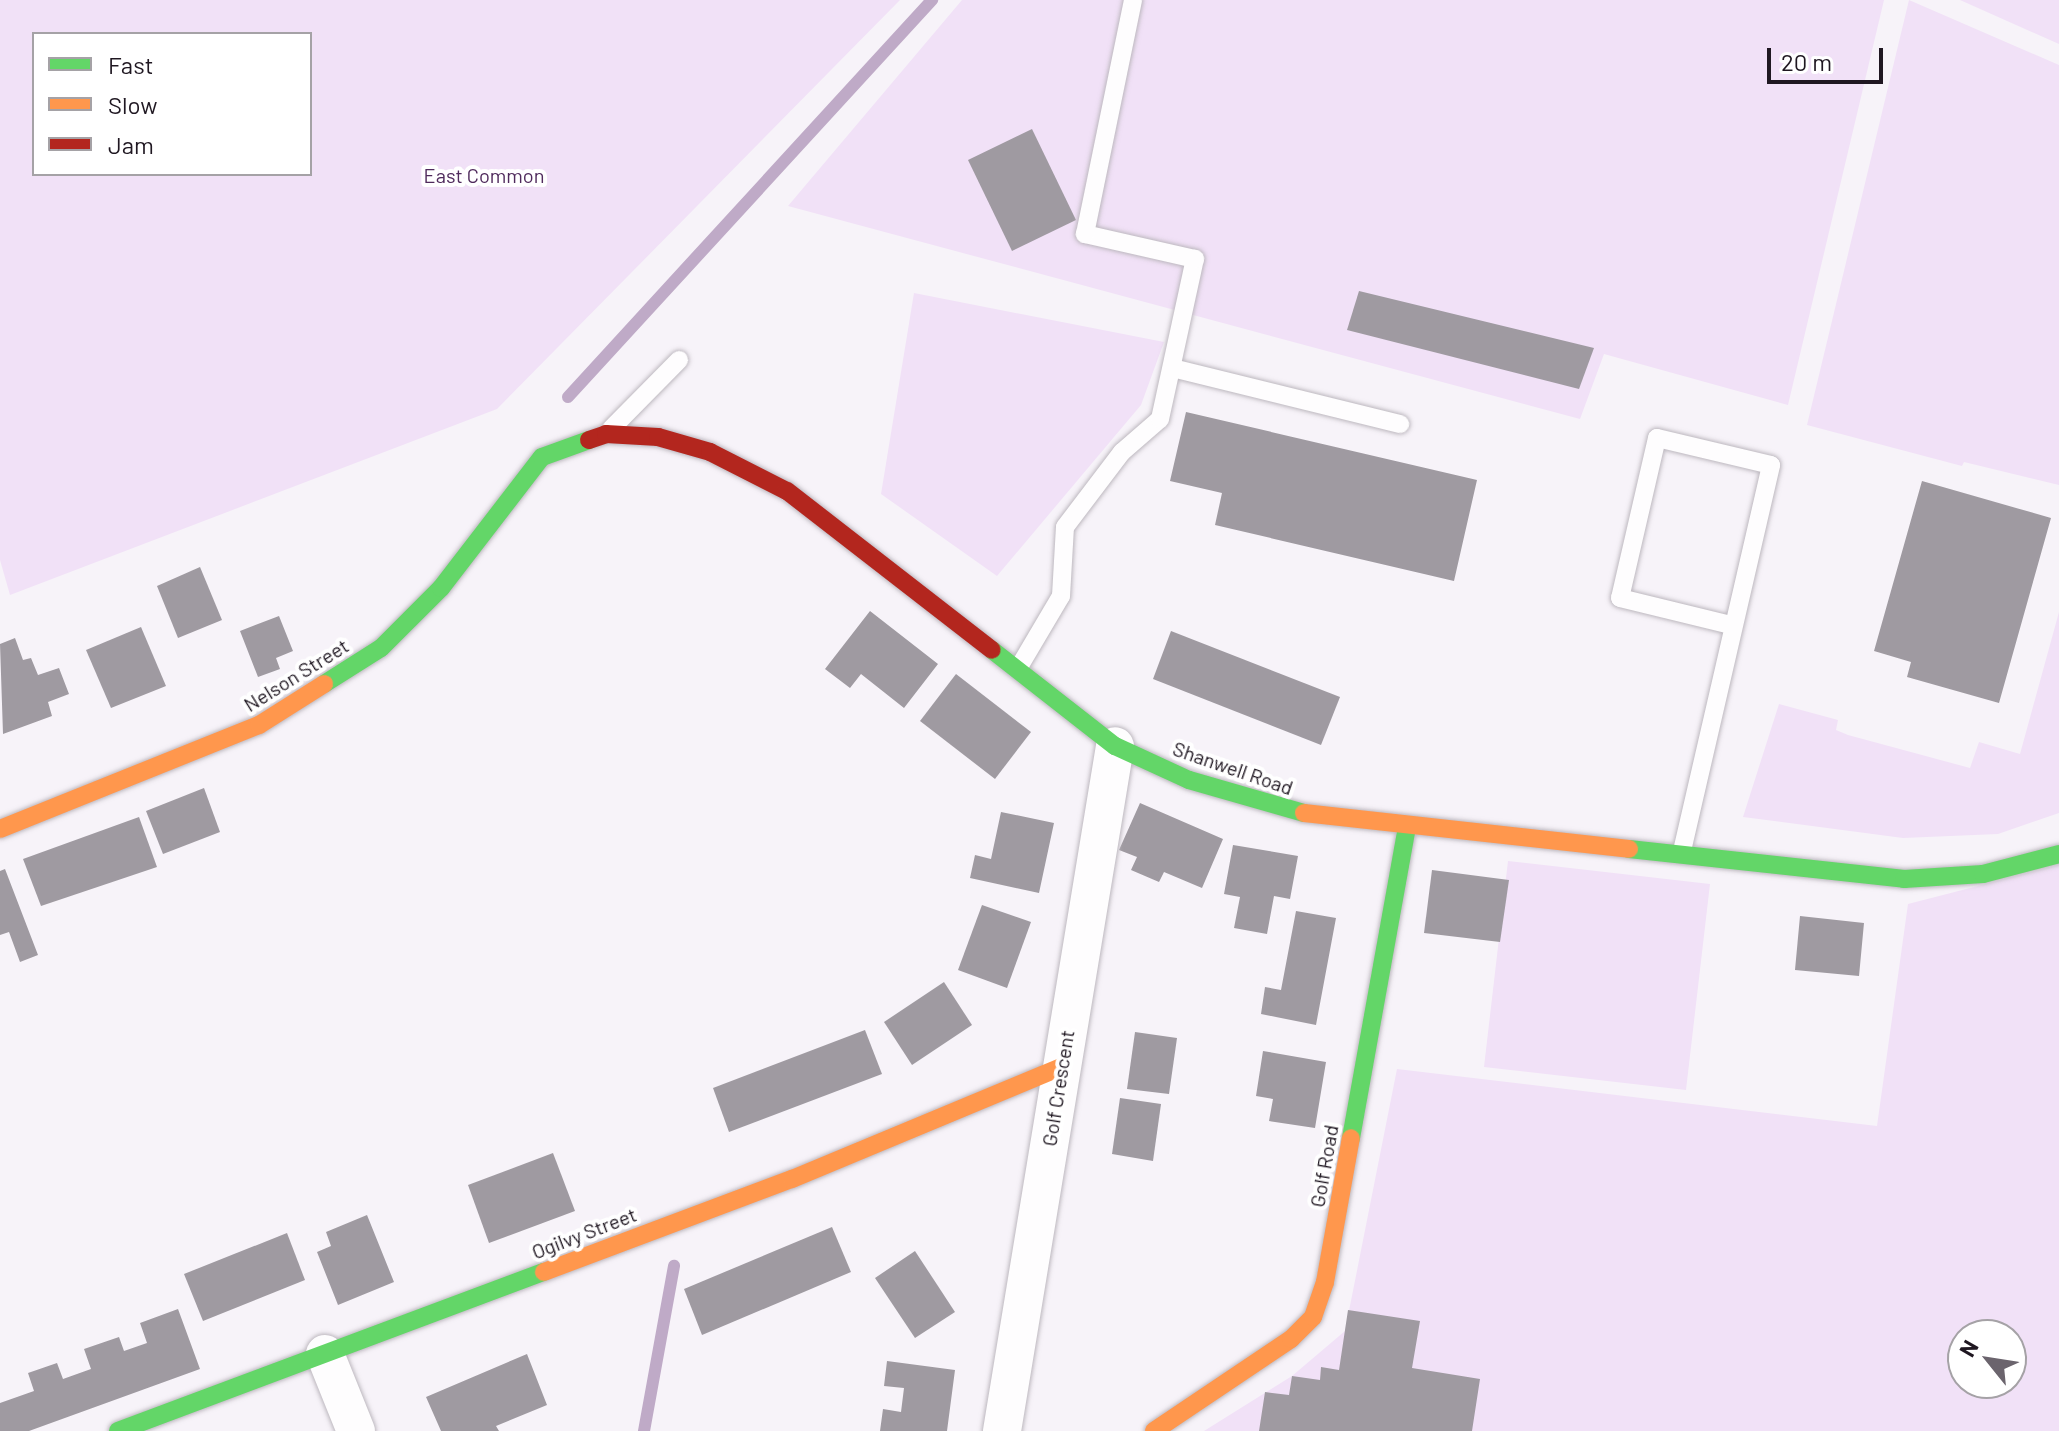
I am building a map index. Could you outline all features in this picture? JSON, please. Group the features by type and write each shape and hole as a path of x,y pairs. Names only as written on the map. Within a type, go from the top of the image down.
{"street":[{"name":"Shanwell Road","path":"542,457 606,434 658,437 710,452 787,491 1019,667 1115,746 1189,780 1280,810 1407,827 1682,851 1904,879 1983,874 2059,854"},
{"name":"Nelson Street","path":"0,829 259,725 381,648 441,588 542,457"},
{"name":"Golf Crescent","path":"1002,1431 1115,746"},
{"name":"Golf Road","path":"1154,1431 1204,1393 1291,1339 1313,1317 1325,1282 1407,827"},
{"name":"Ogilvy Street","path":"118,1431 792,1179 1061,1067"},
{"path":"325,1354 356,1431"}],"lane":[{"path":"1019,667 1061,596 1065,527 1122,452 1160,419 1195,259 1085,234 1133,0"},
{"path":"606,434 679,360"},
{"path":"1172,368 1400,424"},
{"path":"1682,851 1724,685 1731,625 1771,465 1657,438 1620,598 1731,625"}],"green space":[{"name":"East Common","path":"0,0 900,0 497,409 10,595 0,560"},
{"path":"962,0 1884,0 1788,405 1604,354 1580,419 788,206"},
{"path":"1909,0 2059,65 2059,485 1964,462 1962,466 1807,425"},
{"path":"1960,0 2059,0 2059,44"},
{"path":"914,293 1164,342 1141,405 997,576 881,494"},
{"path":"2059,612 2059,813 1998,834 1903,838 1743,817 1779,704 1838,720 1836,730 1848,735 1970,768 1979,742 2020,754"},
{"path":"1508,861 1710,884 1686,1090 1484,1067"},
{"path":"2059,865 2059,1431 1204,1431 1292,1376 1345,1331 1397,1069 1877,1126 1908,904"}],"building":[{"path":"1032,129 1076,220 1012,251 968,160"},
{"path":"1359,291 1594,348 1579,389 1347,330"},
{"path":"1186,412 1477,480 1454,581 1215,525 1222,493 1170,481"},
{"path":"1922,481 2051,518 1999,703 1907,677 1911,662 1874,651"},
{"path":"200,567 222,620 178,638 157,586"},
{"path":"870,611 938,664 904,708 861,674 850,688 825,669"},
{"path":"279,616 293,651 276,658 280,669 258,677 240,631"},
{"path":"141,627 166,686 111,708 86,650"},
{"path":"1171,631 1340,697 1321,745 1153,679"},
{"path":"15,638 23,660 31,658 38,675 59,668 69,694 48,702 52,716 3,734 0,644"},
{"path":"956,674 1031,732 995,779 920,721"},
{"path":"204,788 220,832 163,854 146,811"},
{"path":"1140,803 1223,839 1202,888 1164,872 1159,882 1131,870 1137,857 1119,850"},
{"path":"1001,812 1054,823 1039,893 970,878 975,855 991,859"},
{"path":"139,817 157,867 41,906 23,859"},
{"path":"1233,845 1298,856 1290,899 1274,896 1267,934 1234,928 1240,897 1224,894"},
{"path":"5,869 38,955 20,962 9,932 0,935 0,871"},
{"path":"1432,870 1509,880 1500,942 1424,933"},
{"path":"982,905 1031,922 1007,988 958,970"},
{"path":"1296,911 1336,918 1316,1025 1261,1014 1265,987 1281,990"},
{"path":"1800,916 1864,923 1859,976 1795,970"},
{"path":"944,982 972,1025 912,1065 884,1022"},
{"path":"865,1030 882,1074 729,1132 713,1088"},
{"path":"1135,1032 1177,1038 1169,1094 1127,1089"},
{"path":"1263,1051 1326,1062 1315,1128 1269,1121 1273,1099 1256,1096"},
{"path":"1120,1098 1161,1104 1153,1161 1112,1154"},
{"path":"553,1153 575,1211 489,1243 468,1185"},
{"path":"367,1215 394,1282 338,1305 317,1252 331,1246 326,1232"},
{"path":"832,1227 851,1272 702,1335 684,1289"},
{"path":"287,1233 305,1280 203,1321 184,1274"},
{"path":"915,1251 955,1312 915,1338 875,1278"},
{"path":"178,1309 200,1369 29,1431 0,1431 0,1403 34,1391 28,1373 57,1363 63,1379 91,1369 84,1349 119,1337 124,1351 147,1343 140,1323"},
{"path":"1348,1310 1420,1321 1412,1368 1480,1379 1472,1431 1259,1431 1265,1392 1289,1395 1292,1376 1320,1380 1321,1367 1339,1370"},
{"path":"527,1354 547,1405 496,1426 499,1431 441,1431 426,1397"},
{"path":"887,1361 955,1370 947,1431 880,1431 883,1409 901,1412 904,1388 884,1386"}],"waterway":[{"path":"568,397 932,0"},
{"path":"644,1431 674,1266"}],"traffic: fast":[{"path":"324,684 381,648 441,588 542,457 589,440"},
{"path":"992,650 1115,746 1189,780 1304,813"},
{"path":"1351,1138 1407,827"},
{"path":"1629,849 1904,879 1983,874 2059,854"},
{"path":"118,1431 544,1272"}],"traffic: slow":[{"path":"0,829 259,725 324,684"},
{"path":"1304,813 1629,849"},
{"path":"544,1272 792,1179 1061,1067"},
{"path":"1154,1431 1291,1339 1313,1317 1325,1282 1351,1138"}],"traffic: jam":[{"path":"589,440 606,434 658,437 710,452 787,491 992,650"}]}
